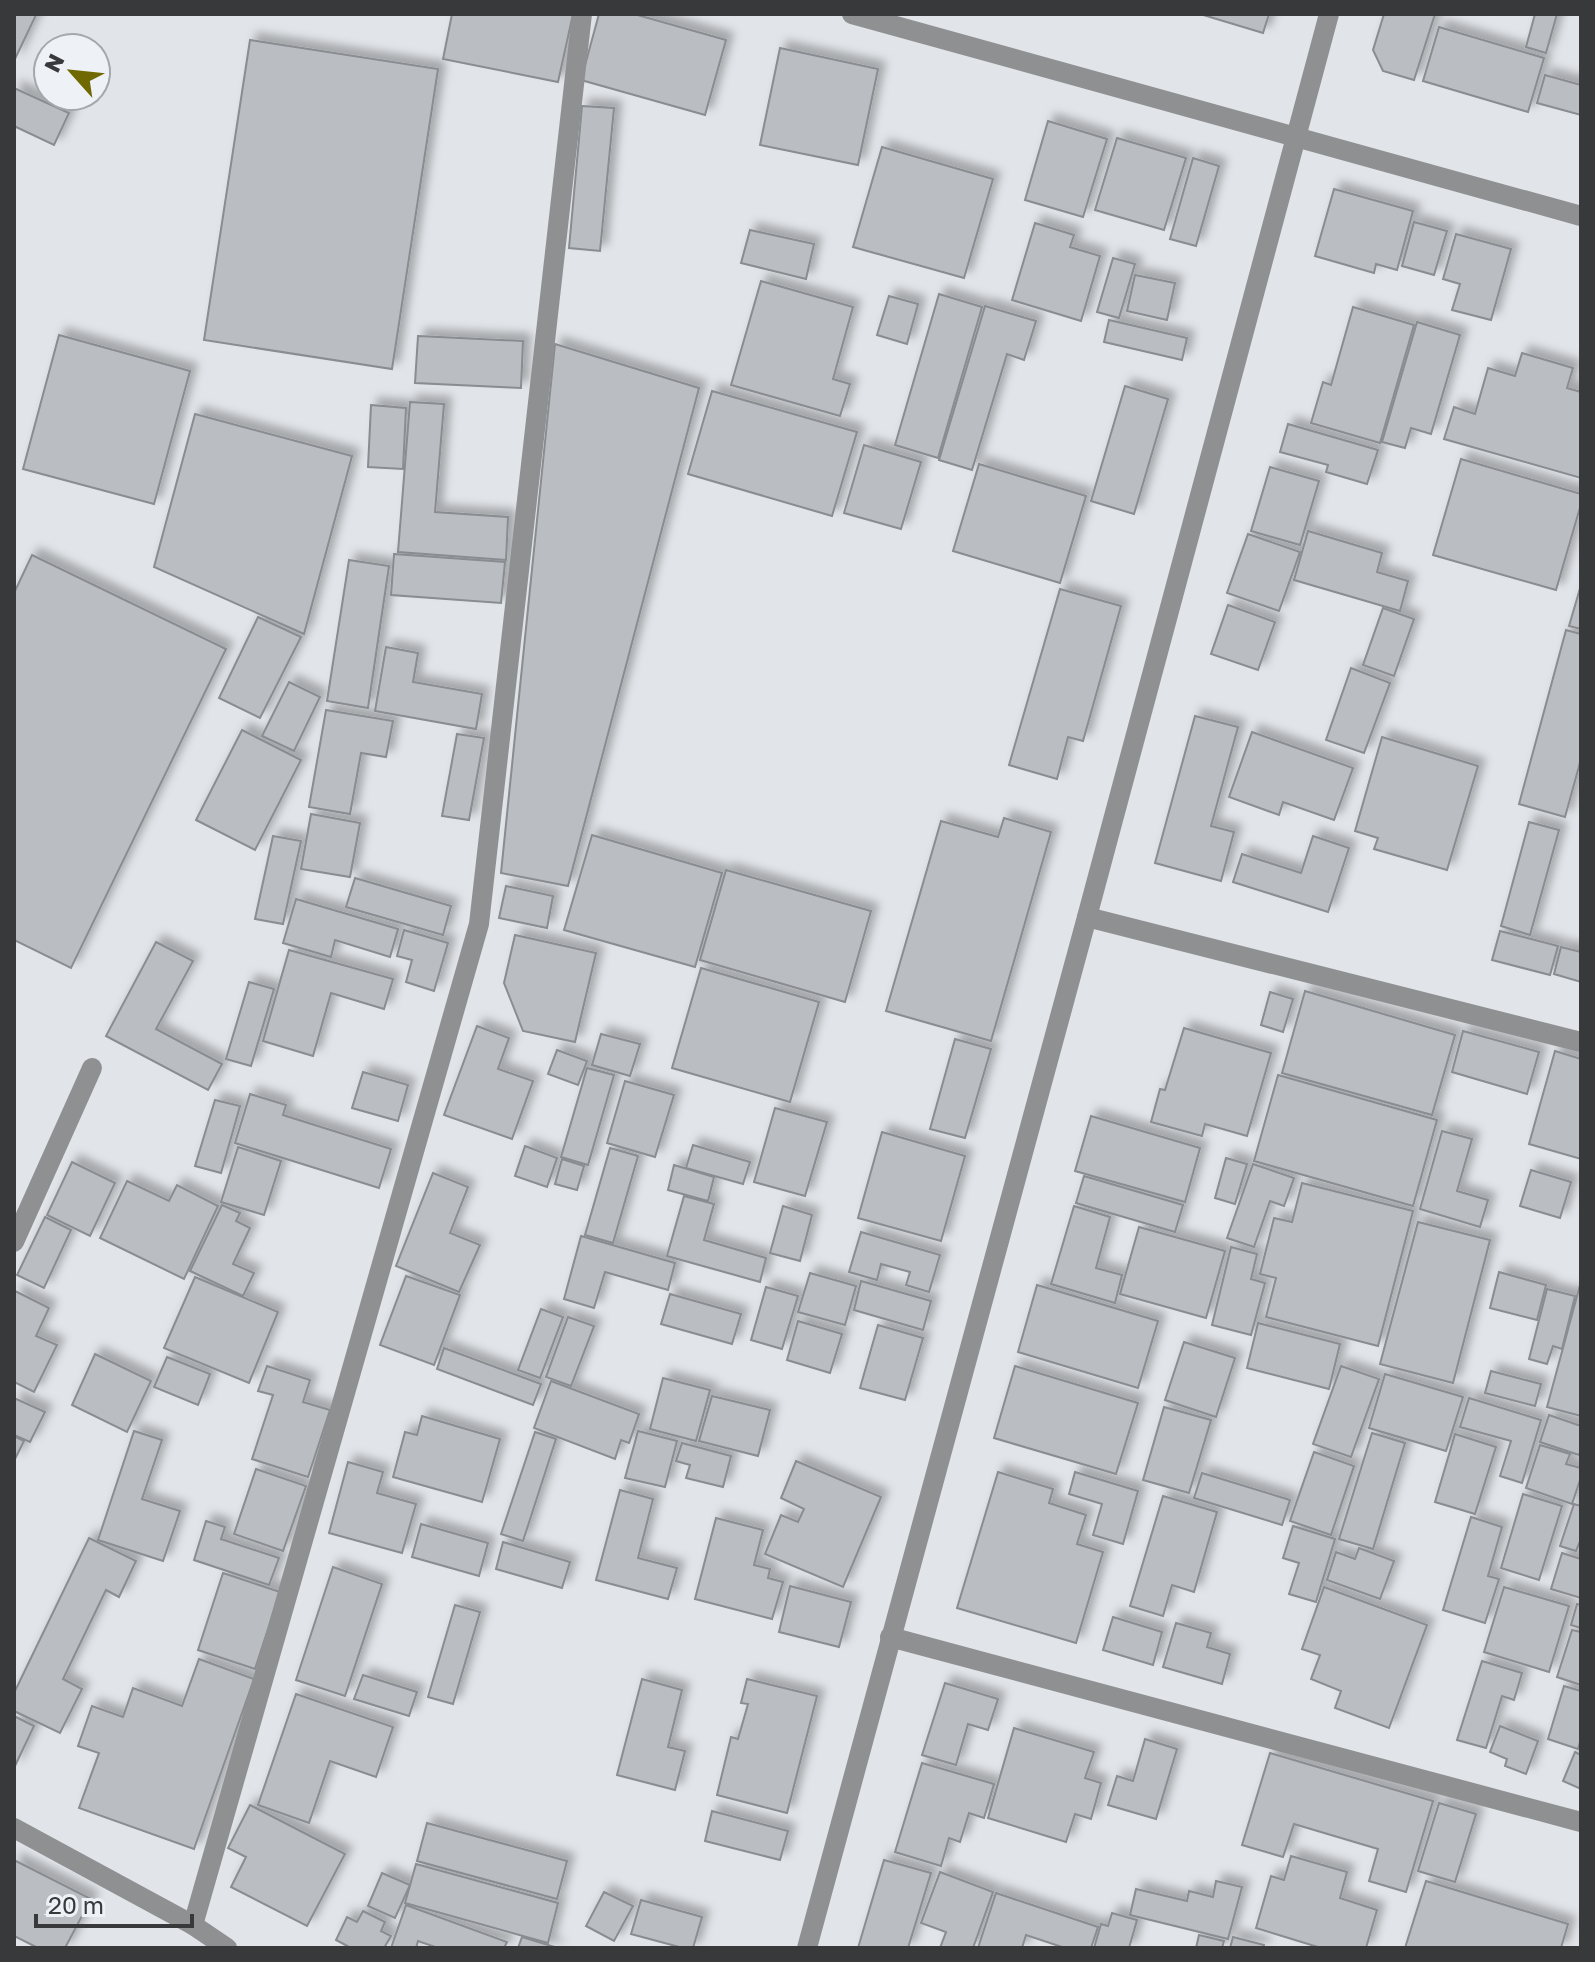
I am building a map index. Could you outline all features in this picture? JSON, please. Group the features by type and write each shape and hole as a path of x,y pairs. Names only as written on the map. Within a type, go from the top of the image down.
{"street":[{"path":"193,1925 479,924 582,14"},
{"path":"852,14 1581,216"},
{"path":"807,1948 1329,14"},
{"path":"1087,917 1581,1042"},
{"path":"14,1242 92,1068"},
{"path":"890,1637 1581,1822"},
{"path":"14,1828 193,1925 227,1948"}],"building":[{"path":"14,14 36,15 14,61"},
{"path":"452,14 573,14 558,82 443,59"},
{"path":"599,14 634,14 726,40 705,115 581,80"},
{"path":"1200,14 1269,14 1263,33"},
{"path":"1384,14 1435,14 1414,80 1383,71 1373,50"},
{"path":"1535,14 1557,14 1546,53 1526,47"},
{"path":"1439,27 1544,58 1528,112 1423,81"},
{"path":"250,40 438,69 392,369 204,340"},
{"path":"780,48 878,69 858,165 760,145"},
{"path":"1545,75 1581,85 1581,115 1537,103"},
{"path":"14,88 32,96 32,112 69,113 54,145 14,126"},
{"path":"582,106 614,108 600,251 569,248"},
{"path":"1048,121 1107,139 1083,217 1025,200"},
{"path":"1117,138 1186,158 1164,230 1095,210"},
{"path":"882,147 993,179 964,278 853,247"},
{"path":"1193,158 1219,166 1196,246 1170,239"},
{"path":"1334,189 1413,211 1397,270 1376,264 1374,273 1315,256"},
{"path":"1414,222 1447,231 1434,275 1402,266"},
{"path":"1035,223 1074,235 1070,247 1100,256 1081,321 1012,300"},
{"path":"750,230 814,244 806,279 741,263"},
{"path":"1456,234 1511,249 1491,320 1452,310 1460,284 1443,279"},
{"path":"1113,258 1135,264 1119,318 1097,312"},
{"path":"1135,275 1175,283 1167,320 1127,311"},
{"path":"761,281 853,307 833,379 850,384 840,416 731,385"},
{"path":"939,294 982,307 938,458 895,445"},
{"path":"889,296 918,304 907,344 877,335"},
{"path":"985,306 1036,321 1024,360 1007,354 972,470 939,460"},
{"path":"1353,307 1414,325 1380,443 1311,423 1323,382 1331,385"},
{"path":"1109,320 1187,338 1182,360 1104,342"},
{"path":"1417,322 1460,335 1431,434 1411,428 1405,448 1382,442"},
{"path":"59,335 190,371 154,504 23,469"},
{"path":"418,336 523,341 521,388 415,383"},
{"path":"555,344 699,388 568,886 501,873"},
{"path":"1522,353 1573,368 1567,388 1581,392 1581,478 1444,439 1454,407 1475,414 1488,368 1515,376"},
{"path":"1125,386 1168,399 1134,514 1091,501"},
{"path":"712,391 857,432 832,516 688,474"},
{"path":"410,402 444,404 435,512 508,517 506,560 398,552"},
{"path":"371,405 406,408 403,469 368,467"},
{"path":"195,414 352,456 304,634 154,567"},
{"path":"1288,424 1378,450 1367,484 1326,472 1328,465 1280,452"},
{"path":"864,445 921,462 901,529 844,513"},
{"path":"1461,459 1581,494 1581,504 1556,590 1433,555"},
{"path":"979,464 1086,496 1060,583 953,551"},
{"path":"1270,467 1319,481 1300,545 1251,531"},
{"path":"1308,531 1382,553 1377,572 1408,581 1400,611 1294,580"},
{"path":"1248,534 1300,552 1279,611 1227,593"},
{"path":"394,554 505,562 501,603 391,595"},
{"path":"32,555 226,649 71,968 14,940 14,593"},
{"path":"349,560 389,566 368,708 327,701"},
{"path":"1581,585 1581,629 1569,626"},
{"path":"1060,589 1121,606 1083,741 1068,737 1057,779 1009,765"},
{"path":"1228,605 1275,622 1258,670 1211,654"},
{"path":"1383,608 1414,619 1394,676 1363,665"},
{"path":"258,617 301,637 260,718 219,698"},
{"path":"1566,630 1581,634 1581,759 1565,817 1519,804"},
{"path":"386,647 418,653 413,682 482,694 476,729 375,711"},
{"path":"1351,668 1390,683 1364,753 1326,740"},
{"path":"289,682 320,697 294,751 262,736"},
{"path":"326,710 393,721 386,757 361,753 350,814 309,807"},
{"path":"1195,716 1238,727 1211,826 1234,832 1221,881 1155,863"},
{"path":"242,730 301,760 255,850 196,820"},
{"path":"1252,732 1353,768 1334,820 1283,802 1279,815 1229,797"},
{"path":"457,734 484,738 469,820 442,816"},
{"path":"1382,737 1478,766 1447,870 1374,849 1378,838 1355,831"},
{"path":"311,814 360,823 350,877 301,869"},
{"path":"1004,818 1051,832 991,1041 886,1011 941,821 998,837"},
{"path":"1529,822 1559,830 1530,935 1501,926"},
{"path":"592,835 722,873 695,967 564,930"},
{"path":"273,836 301,841 283,924 255,919"},
{"path":"1313,836 1349,848 1328,912 1233,882 1242,854 1301,873"},
{"path":"726,870 871,911 845,1002 700,960"},
{"path":"355,878 451,906 443,935 346,907"},
{"path":"506,886 553,896 547,928 499,918"},
{"path":"296,899 398,929 390,957 335,940 331,957 283,943"},
{"path":"404,930 448,943 434,991 406,982 412,960 397,956"},
{"path":"1500,931 1558,946 1550,975 1492,960"},
{"path":"515,935 596,953 575,1042 523,1031 504,983"},
{"path":"156,942 193,961 156,1029 222,1064 208,1090 106,1036"},
{"path":"1561,947 1581,952 1581,982 1554,974"},
{"path":"289,950 393,979 384,1009 331,993 313,1056 263,1041"},
{"path":"701,968 819,1002 790,1102 672,1068"},
{"path":"249,982 274,989 251,1066 226,1059"},
{"path":"1305,991 1455,1035 1432,1115 1282,1073"},
{"path":"1270,992 1293,999 1283,1032 1261,1025"},
{"path":"477,1026 509,1038 498,1069 533,1081 512,1139 444,1115"},
{"path":"1184,1028 1271,1053 1247,1136 1205,1124 1202,1136 1151,1122 1160,1089 1165,1090"},
{"path":"1463,1031 1539,1052 1527,1094 1452,1072"},
{"path":"601,1034 640,1044 630,1076 592,1065"},
{"path":"955,1039 991,1049 965,1138 930,1129"},
{"path":"557,1050 587,1061 578,1085 548,1074"},
{"path":"1555,1051 1581,1059 1581,1159 1529,1144"},
{"path":"587,1068 614,1075 588,1165 561,1157"},
{"path":"363,1072 408,1085 398,1121 352,1108"},
{"path":"1278,1075 1437,1120 1413,1206 1254,1161"},
{"path":"625,1081 674,1095 655,1157 607,1143"},
{"path":"250,1094 286,1105 283,1115 391,1149 379,1188 235,1143"},
{"path":"215,1100 240,1106 221,1173 195,1166"},
{"path":"775,1108 827,1122 805,1196 754,1182"},
{"path":"1091,1116 1200,1148 1185,1202 1075,1171"},
{"path":"1442,1131 1472,1139 1457,1191 1488,1200 1480,1227 1420,1209"},
{"path":"882,1132 965,1156 941,1241 858,1218"},
{"path":"693,1145 750,1162 743,1184 686,1168"},
{"path":"525,1146 557,1158 547,1187 515,1176"},
{"path":"238,1147 281,1161 264,1215 221,1202"},
{"path":"610,1148 638,1156 613,1243 585,1235"},
{"path":"1226,1158 1247,1164 1235,1204 1215,1198"},
{"path":"562,1159 584,1166 577,1190 555,1184"},
{"path":"72,1162 115,1183 90,1236 47,1215"},
{"path":"1253,1164 1294,1178 1284,1206 1270,1201 1254,1247 1227,1238"},
{"path":"674,1165 714,1177 708,1201 668,1190"},
{"path":"1531,1170 1571,1182 1560,1218 1520,1206"},
{"path":"433,1173 468,1187 450,1233 480,1245 459,1292 396,1266"},
{"path":"1084,1176 1183,1205 1175,1232 1076,1203"},
{"path":"127,1181 169,1201 177,1185 218,1206 184,1279 100,1238"},
{"path":"1302,1183 1413,1211 1378,1346 1266,1317 1276,1278 1260,1274 1274,1218 1292,1222"},
{"path":"684,1196 714,1204 704,1240 766,1258 760,1282 667,1256"},
{"path":"222,1205 240,1213 236,1221 250,1228 233,1264 254,1273 243,1296 190,1271"},
{"path":"783,1206 812,1215 800,1261 770,1253"},
{"path":"1074,1206 1110,1217 1096,1268 1122,1275 1115,1303 1051,1284"},
{"path":"45,1217 71,1230 44,1288 17,1275"},
{"path":"1418,1222 1490,1240 1453,1383 1380,1364"},
{"path":"1139,1227 1225,1251 1206,1318 1120,1294"},
{"path":"861,1232 940,1255 929,1292 906,1285 910,1272 881,1264 877,1280 849,1272"},
{"path":"581,1236 675,1263 668,1290 605,1272 594,1308 564,1299"},
{"path":"1231,1247 1257,1254 1251,1279 1265,1283 1251,1335 1212,1325"},
{"path":"1499,1272 1546,1285 1537,1320 1490,1308"},
{"path":"810,1273 856,1286 845,1325 798,1312"},
{"path":"406,1276 460,1295 434,1365 380,1345"},
{"path":"195,1277 278,1312 249,1383 164,1348"},
{"path":"861,1281 931,1301 923,1330 854,1310"},
{"path":"1037,1285 1158,1321 1138,1388 1018,1352"},
{"path":"1581,1286 1581,1416 1547,1407"},
{"path":"766,1287 798,1296 782,1349 751,1340"},
{"path":"1547,1289 1575,1296 1562,1349 1553,1346 1547,1364 1529,1359"},
{"path":"15,1291 49,1308 36,1336 57,1345 34,1392 14,1382"},
{"path":"670,1294 741,1314 732,1344 661,1324"},
{"path":"541,1309 563,1317 540,1378 518,1370"},
{"path":"568,1317 594,1326 571,1386 546,1377"},
{"path":"798,1321 842,1334 830,1373 787,1360"},
{"path":"1258,1323 1340,1344 1329,1389 1247,1368"},
{"path":"878,1325 923,1338 905,1400 860,1388"},
{"path":"1184,1342 1235,1358 1216,1417 1165,1400"},
{"path":"444,1348 541,1384 533,1405 437,1369"},
{"path":"95,1354 151,1381 127,1432 72,1405"},
{"path":"167,1357 210,1374 198,1405 154,1387"},
{"path":"267,1366 310,1380 303,1402 330,1410 308,1477 252,1459 273,1395 258,1391"},
{"path":"1015,1366 1138,1403 1116,1474 994,1438"},
{"path":"1341,1366 1379,1379 1351,1457 1313,1444"},
{"path":"1491,1371 1541,1384 1535,1406 1485,1393"},
{"path":"1385,1374 1463,1397 1446,1451 1369,1428"},
{"path":"663,1378 710,1390 696,1441 650,1429"},
{"path":"551,1381 639,1414 629,1443 621,1440 615,1459 534,1428"},
{"path":"712,1396 770,1410 758,1456 699,1441"},
{"path":"14,1398 45,1412 30,1442 14,1435"},
{"path":"1469,1398 1541,1420 1522,1483 1500,1476 1511,1441 1460,1427"},
{"path":"1164,1407 1211,1420 1189,1493 1143,1480"},
{"path":"1549,1415 1581,1426 1579,1455 1540,1442"},
{"path":"422,1416 500,1439 482,1502 393,1477 405,1432 417,1435"},
{"path":"134,1431 162,1440 142,1499 180,1511 163,1561 98,1540"},
{"path":"638,1431 677,1441 665,1487 625,1478"},
{"path":"535,1432 556,1439 523,1541 501,1534"},
{"path":"1372,1433 1405,1443 1373,1549 1339,1539"},
{"path":"1455,1434 1496,1447 1475,1514 1435,1502"},
{"path":"14,1436 24,1441 14,1461"},
{"path":"682,1443 731,1456 723,1487 686,1478 690,1465 676,1461"},
{"path":"1540,1445 1570,1454 1566,1464 1581,1468 1572,1504 1526,1488"},
{"path":"1314,1452 1354,1466 1331,1535 1290,1521"},
{"path":"796,1461 881,1497 843,1587 765,1554 781,1515 798,1522 804,1509 781,1498"},
{"path":"348,1462 383,1472 377,1493 416,1504 402,1553 329,1533"},
{"path":"256,1469 306,1486 283,1551 234,1534"},
{"path":"998,1472 1053,1489 1049,1503 1086,1515 1077,1544 1103,1552 1076,1643 957,1608"},
{"path":"1075,1472 1138,1491 1123,1544 1093,1535 1102,1504 1069,1494"},
{"path":"1202,1473 1290,1500 1282,1525 1194,1498"},
{"path":"620,1490 653,1499 638,1558 677,1568 668,1599 596,1580"},
{"path":"1523,1494 1562,1506 1539,1580 1501,1568"},
{"path":"1163,1496 1217,1512 1194,1592 1172,1585 1163,1616 1130,1606"},
{"path":"1574,1504 1581,1506 1581,1539 1576,1551 1560,1546"},
{"path":"1471,1517 1502,1527 1488,1576 1499,1579 1485,1623 1443,1610"},
{"path":"716,1518 763,1530 754,1565 770,1569 768,1578 783,1582 772,1619 695,1599"},
{"path":"206,1521 225,1527 221,1539 279,1558 269,1585 194,1560"},
{"path":"421,1524 488,1543 479,1576 412,1557"},
{"path":"1293,1526 1335,1539 1316,1602 1289,1594 1299,1563 1283,1558"},
{"path":"89,1538 136,1561 119,1597 106,1590 63,1679 82,1689 60,1733 14,1711 14,1693"},
{"path":"503,1542 570,1562 562,1588 496,1569"},
{"path":"1359,1548 1394,1561 1380,1599 1327,1580 1336,1552 1355,1559"},
{"path":"1562,1553 1581,1559 1581,1598 1551,1589"},
{"path":"333,1567 382,1584 345,1696 296,1680"},
{"path":"223,1573 280,1592 255,1669 198,1650"},
{"path":"790,1586 851,1602 839,1647 779,1632"},
{"path":"1324,1587 1427,1625 1389,1728 1335,1708 1341,1691 1311,1679 1320,1655 1302,1649"},
{"path":"1504,1587 1569,1606 1549,1672 1484,1652"},
{"path":"1577,1604 1581,1605 1581,1628 1571,1625"},
{"path":"455,1605 480,1612 453,1704 428,1697"},
{"path":"1113,1617 1162,1632 1153,1665 1103,1650"},
{"path":"1176,1623 1211,1633 1207,1647 1230,1654 1222,1684 1163,1667"},
{"path":"1572,1630 1581,1632 1581,1685 1557,1677"},
{"path":"199,1659 254,1679 194,1849 79,1808 99,1753 78,1746 92,1706 123,1717 133,1688 182,1706"},
{"path":"1482,1661 1522,1673 1514,1700 1502,1696 1486,1748 1457,1740"},
{"path":"363,1675 417,1692 409,1716 354,1699"},
{"path":"642,1679 682,1690 668,1747 685,1751 675,1790 617,1775"},
{"path":"747,1679 817,1696 787,1813 717,1795 731,1737 738,1739 748,1704 741,1703"},
{"path":"945,1683 998,1699 988,1730 968,1724 956,1765 922,1755"},
{"path":"1564,1686 1581,1691 1581,1739 1578,1749 1548,1739"},
{"path":"296,1694 393,1727 376,1777 330,1761 309,1823 258,1805"},
{"path":"14,1716 34,1726 14,1768"},
{"path":"1500,1726 1538,1741 1526,1774 1505,1766 1507,1759 1490,1752"},
{"path":"1014,1728 1094,1752 1085,1778 1101,1783 1091,1819 1075,1814 1066,1842 988,1818"},
{"path":"1145,1739 1177,1749 1156,1819 1108,1805 1117,1776 1133,1781"},
{"path":"1575,1752 1581,1755 1581,1789 1563,1781"},
{"path":"1270,1753 1433,1801 1406,1892 1369,1881 1378,1849 1294,1824 1283,1857 1242,1845"},
{"path":"922,1763 994,1784 984,1818 969,1813 960,1842 949,1838 941,1866 895,1852"},
{"path":"1439,1803 1476,1814 1455,1882 1418,1871"},
{"path":"250,1805 345,1854 307,1926 231,1887 246,1857 228,1848"},
{"path":"712,1811 788,1831 780,1860 705,1841"},
{"path":"427,1823 567,1861 557,1899 417,1861"},
{"path":"1291,1856 1347,1872 1340,1898 1377,1910 1366,1948 1321,1948 1256,1928 1271,1876 1284,1880"},
{"path":"14,1860 91,1899 65,1948 38,1948 14,1936"},
{"path":"884,1860 931,1873 908,1948 858,1948"},
{"path":"416,1864 558,1903 548,1943 405,1903"},
{"path":"940,1872 993,1892 973,1948 940,1948 946,1932 921,1923"},
{"path":"382,1873 410,1885 395,1918 368,1906"},
{"path":"1216,1881 1242,1887 1228,1939 1130,1915 1136,1889 1187,1901 1189,1891 1213,1897"},
{"path":"1426,1881 1568,1924 1561,1948 1405,1948"},
{"path":"604,1892 633,1906 614,1941 586,1926"},
{"path":"996,1893 1098,1927 1091,1948 1065,1948 1026,1935 1022,1948 978,1948"},
{"path":"641,1900 702,1917 693,1948 631,1934"},
{"path":"406,1905 507,1942 504,1948 438,1948 418,1941 416,1948 391,1948"},
{"path":"363,1911 385,1922 381,1931 391,1936 384,1948 351,1948 336,1940 347,1917 357,1922"},
{"path":"1112,1913 1137,1920 1129,1948 1094,1948 1101,1924 1108,1926"},
{"path":"1199,1935 1224,1941 1222,1948 1196,1948"},
{"path":"522,1937 558,1948 518,1948"},
{"path":"1233,1937 1264,1945 1263,1948 1230,1948"}]}
